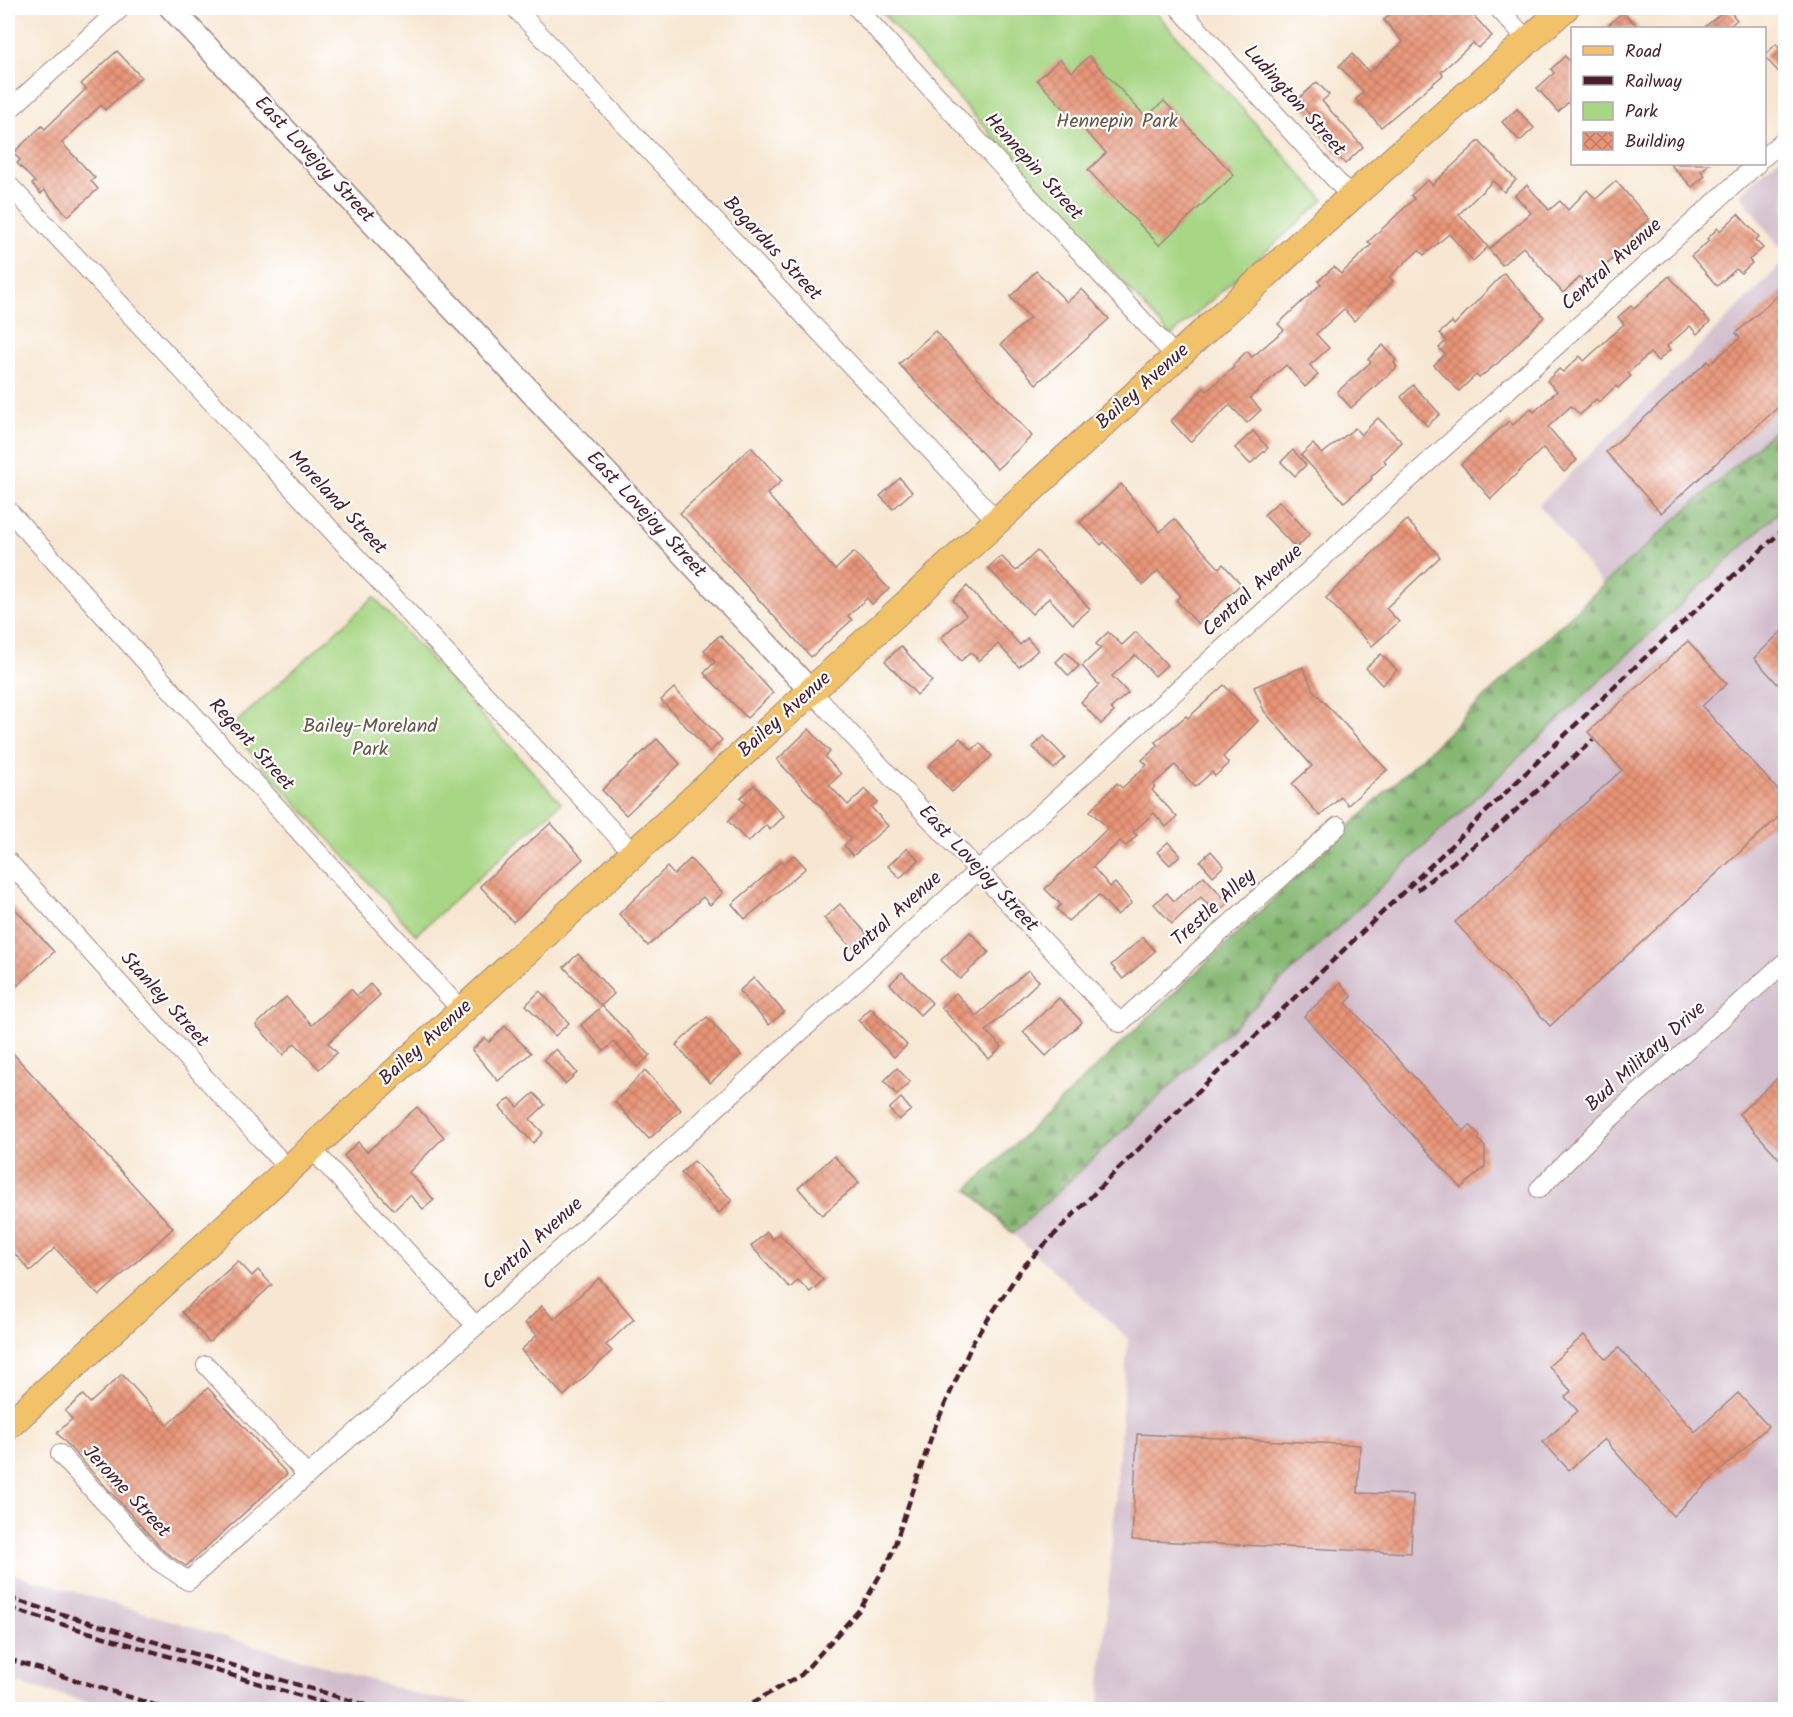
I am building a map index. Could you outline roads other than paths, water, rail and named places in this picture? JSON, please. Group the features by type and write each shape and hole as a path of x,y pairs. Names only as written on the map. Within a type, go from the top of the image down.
{"main road":[{"name":"Bailey Avenue","path":"16,1418 1351,197 1565,8"}],"street":[{"path":"8,111 121,8"},
{"name":"East Lovejoy Street","path":"171,8 979,869 1120,1023"},
{"name":"Bogardus Street","path":"515,8 997,521"},
{"name":"Hennepin Street","path":"857,8 1176,357"},
{"name":"Ludington Street","path":"1179,8 1351,197"},
{"path":"1498,8 1528,41"},
{"path":"1766,155 1785,138"},
{"name":"Central Avenue","path":"158,1561 188,1581 306,1474 476,1326 1756,165"},
{"name":"Moreland Street","path":"8,184 633,854"},
{"name":"Regent Street","path":"8,510 461,1010"},
{"name":"Trestle Alley","path":"1120,1023 1338,826"},
{"name":"Stanley Street","path":"8,861 288,1169"},
{"name":"Bud Military Drive","path":"1539,1189 1602,1126 1785,961"},
{"path":"311,1148 476,1326"},
{"path":"206,1365 306,1474"},
{"name":"Jerome Street","path":"60,1454 158,1561"}],"railway":[{"path":"740,1710 801,1675 861,1608 891,1556 934,1429 974,1340 1022,1268 1111,1176 1637,665 1786,527"},
{"path":"1417,890 1493,831 1593,740"},
{"path":"8,1598 382,1710"},
{"path":"8,1608 347,1710"},
{"path":"8,1659 171,1710"}],"park label":[{"name":"Hennepin Park","path":"1117,122"},
{"name":"Bailey-Moreland Park","path":"370,738"}]}
